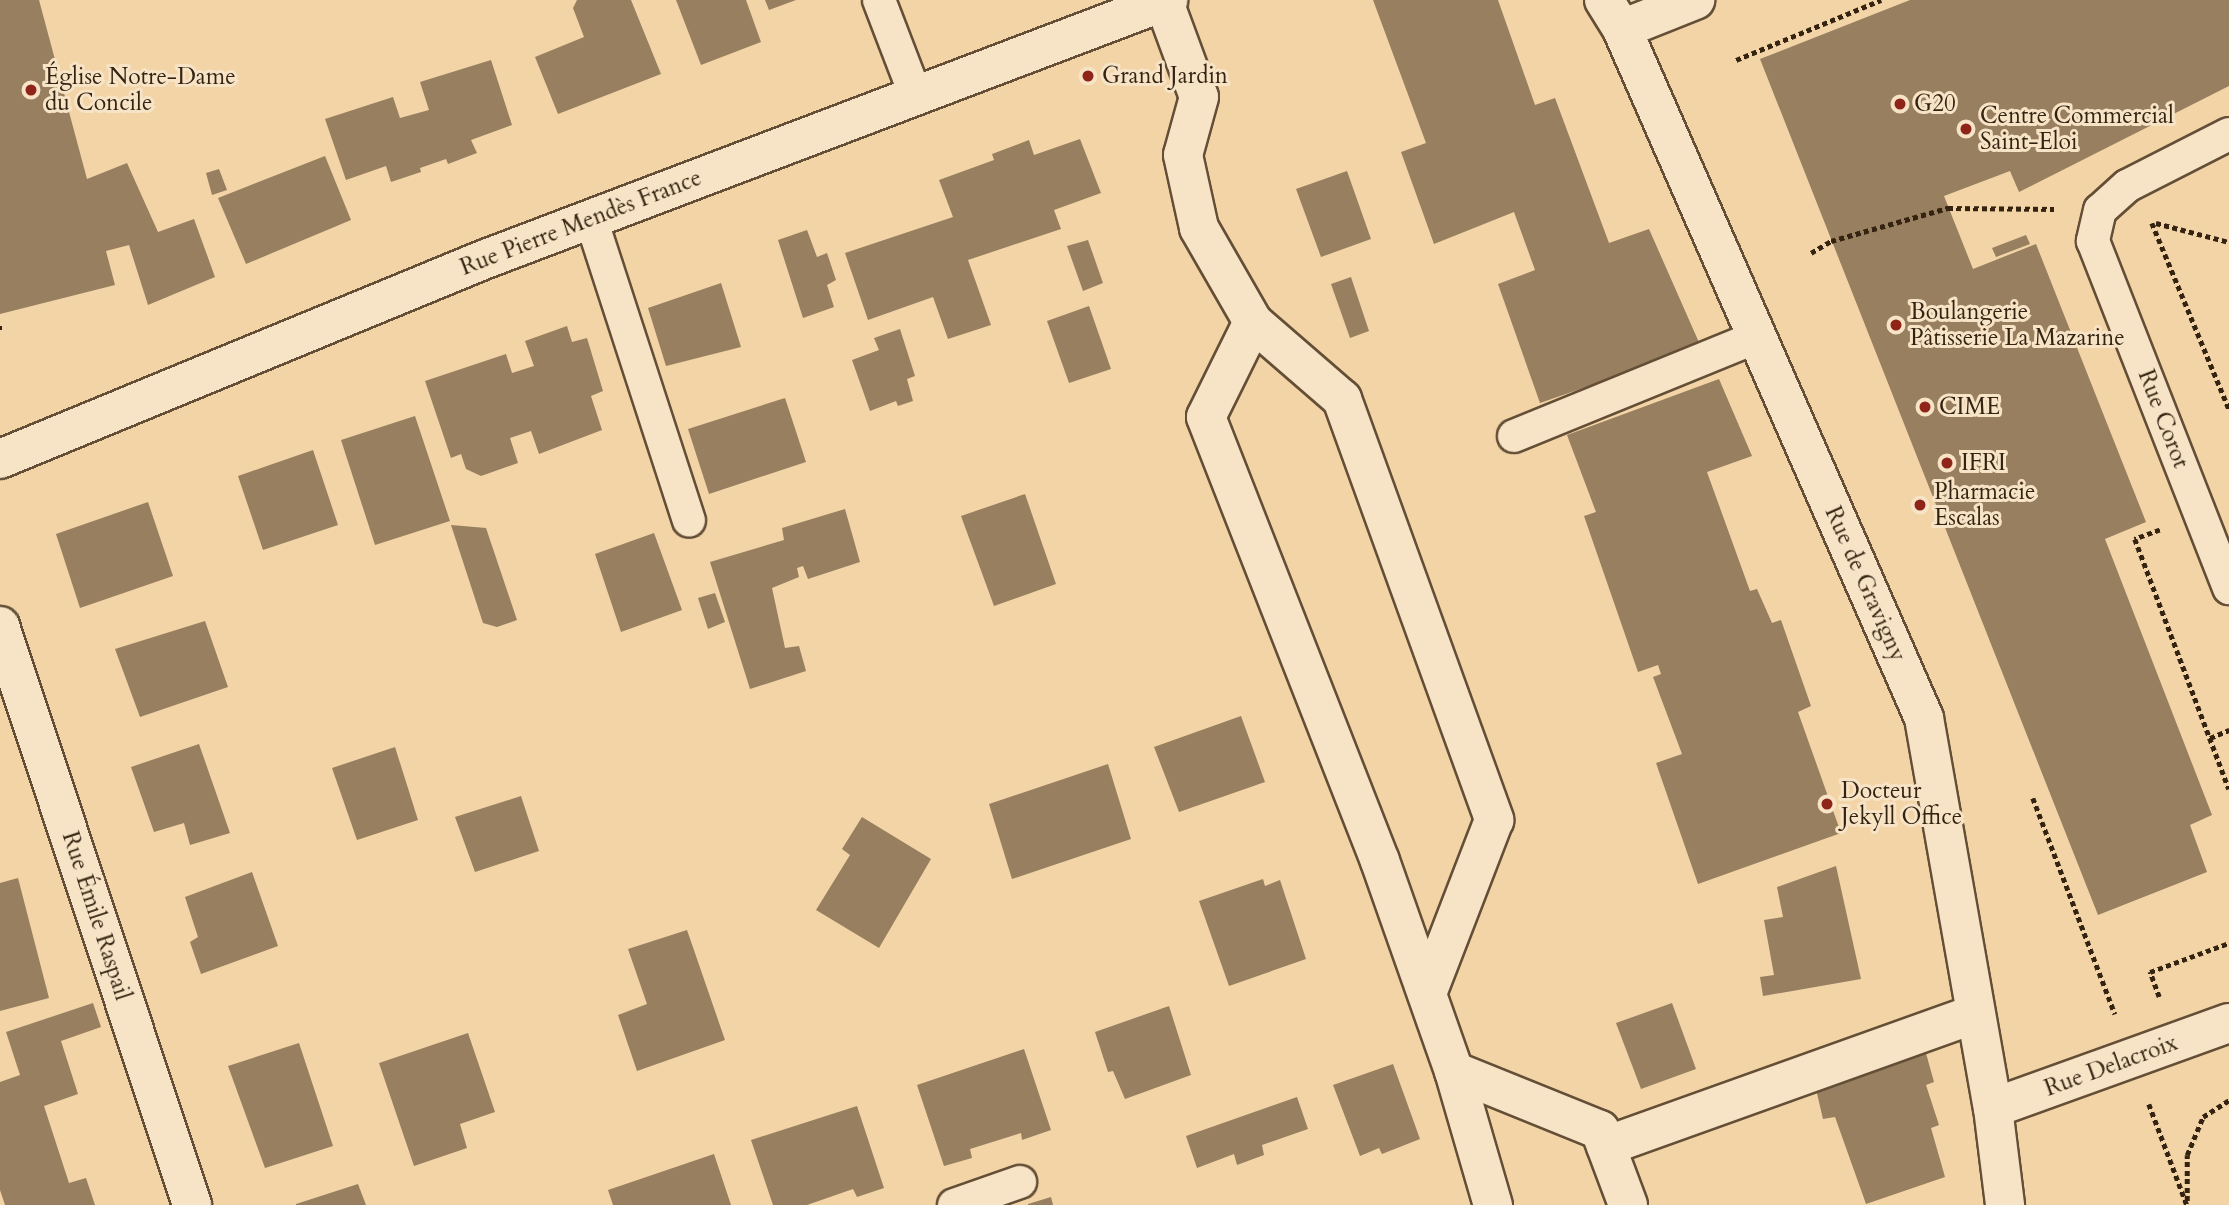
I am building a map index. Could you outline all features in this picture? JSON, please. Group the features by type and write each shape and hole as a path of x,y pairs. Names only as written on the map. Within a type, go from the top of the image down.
{"street":[{"path":"1613,14 1696,0"},
{"name":"Rue Pierre Mendès France","path":"0,459 591,219 1166,1"},
{"path":"1166,1 1199,97 1183,155 1199,228 1253,322 1342,399 1494,820 1427,994"},
{"name":"Rue de Gravigny","path":"1613,14 1924,718 1993,1108 2004,1205"},
{"path":"1253,322 1206,416 1427,994 1454,1071 1493,1205"},
{"name":"Rue Émile Raspail","path":"0,626 192,1205"},
{"path":"1606,1146 1975,1014"},
{"name":"Rue Delacroix","path":"1993,1108 2229,1023"},
{"path":"1454,1071 1600,1130 1628,1205"}],"lane":[{"path":"879,0 915,94"},
{"path":"2101,210 2127,186 2229,134"},
{"name":"Rue Corot","path":"2101,210 2093,242 2229,587"},
{"path":"591,219 689,520"},
{"path":"1514,436 1757,337"},
{"path":"954,1205 1020,1182"}],"path":[{"path":"1736,60 1881,0"},
{"path":"1811,253 1831,241 1948,208 2101,210 2229,242"},
{"path":"2050,209 2054,222"},
{"path":"2155,224 2229,409"},
{"path":"2170,526 2135,539 2229,789"},
{"path":"2210,738 2229,730"},
{"path":"2033,798 2187,1205"},
{"path":"2164,1009 2150,972 2229,943"},
{"path":"2187,1205 2187,1155 2203,1117 2229,1100"}],"building":[{"name":"Église Notre-Dame du Concile","path":"0,0 39,0 87,179 127,163 158,232 194,219 215,277 148,305 129,245 106,251 115,285 0,314"},
{"path":"577,0 631,0 661,74 558,114 535,57 584,37 573,8"},
{"path":"676,0 746,0 761,42 701,65"},
{"path":"765,0 796,0 769,10"},
{"path":"1373,0 1498,0 1535,105 1555,98 1609,243 1649,229 1701,347 1540,403 1498,284 1535,270 1514,212 1434,244 1401,152 1426,143"},
{"path":"1910,0 2229,0 2229,86 2019,192 2010,171 1944,196 1973,269 2036,244 2146,522 2105,539 2212,815 2190,825 2207,872 2098,915 1760,59"},
{"path":"491,60 512,125 471,140 477,153 448,164 446,159 420,168 421,172 391,182 386,166 346,180 325,119 393,97 400,118 429,110 420,82"},
{"path":"1080,139 1101,193 1054,210 1061,229 968,260 991,325 948,339 933,297 868,320 845,253 953,217 939,180 994,160 992,154 1029,140 1034,155"},
{"path":"325,156 351,220 246,264 218,198"},
{"path":"219,169 227,190 212,195 206,173"},
{"path":"1347,171 1371,239 1321,257 1296,189"},
{"path":"807,230 817,257 827,253 836,280 827,285 834,307 803,318 778,240"},
{"path":"2026,235 2030,244 1996,257 1992,248"},
{"path":"1088,240 1103,283 1083,291 1067,246"},
{"path":"1351,277 1369,331 1350,338 1331,284"},
{"path":"721,283 741,347 666,366 648,308"},
{"path":"1089,306 1111,369 1069,383 1047,321"},
{"path":"567,326 572,342 587,338 603,391 591,396 602,430 539,454 531,431 510,438 518,463 481,476 466,469 461,454 451,458 425,381 506,354 512,373 534,366 525,341"},
{"path":"900,329 915,376 907,379 913,401 898,406 896,401 870,411 852,360 879,350 874,338"},
{"path":"1719,379 1752,456 1707,472 1750,591 1757,589 1772,623 1781,620 1811,706 1798,712 1841,833 1698,884 1656,763 1682,754 1653,677 1661,674 1658,665 1638,672 1584,516 1596,512 1567,435"},
{"path":"785,398 806,462 709,494 688,429"},
{"path":"415,416 450,521 375,545 341,440"},
{"path":"313,450 338,525 263,550 238,476"},
{"path":"1025,494 1056,584 994,606 961,516"},
{"path":"148,502 173,576 80,608 56,534"},
{"path":"845,509 860,562 808,579 803,566 797,568 799,577 772,588 785,648 799,646 806,671 750,689 710,562 784,540 782,528"},
{"path":"451,525 486,528 517,620 497,627 483,623"},
{"path":"654,533 682,610 621,632 595,554"},
{"path":"715,593 725,622 708,629 698,598"},
{"path":"205,621 228,687 140,717 115,649"},
{"path":"1241,716 1265,782 1179,812 1154,747"},
{"path":"199,744 230,833 190,845 184,823 154,832 131,767"},
{"path":"395,747 418,820 357,840 332,768"},
{"path":"1108,764 1131,839 1012,879 989,804"},
{"path":"521,796 539,851 475,872 455,817"},
{"path":"862,817 931,859 879,948 816,910 850,855 842,849"},
{"path":"1836,866 1861,979 1763,996 1760,977 1774,975 1764,920 1783,917 1777,887"},
{"path":"252,872 278,946 201,974 190,942 198,937 185,897"},
{"path":"18,878 49,998 0,1011 0,883"},
{"path":"1263,879 1265,886 1280,880 1306,959 1229,986 1199,901"},
{"path":"687,930 725,1040 637,1071 618,1015 647,1004 628,949"},
{"path":"93,1003 101,1027 61,1041 78,1094 44,1106 69,1183 86,1178 95,1205 5,1205 0,1190 0,1082 20,1075 6,1032"},
{"path":"1672,1003 1696,1069 1641,1089 1616,1023"},
{"path":"1169,1006 1191,1075 1125,1099 1113,1071 1108,1072 1095,1032"},
{"path":"468,1033 495,1112 460,1124 467,1148 414,1166 379,1063"},
{"path":"299,1043 333,1146 265,1168 228,1066"},
{"path":"1924,1046 1934,1082 1926,1085 1939,1125 1931,1128 1945,1177 1866,1204 1835,1117 1823,1119 1815,1085"},
{"path":"1024,1049 1051,1130 1022,1140 1021,1133 970,1149 972,1158 944,1166 917,1085"},
{"path":"1393,1064 1420,1139 1382,1154 1379,1148 1360,1156 1333,1085"},
{"path":"1297,1097 1308,1129 1262,1145 1264,1155 1237,1165 1234,1154 1197,1168 1186,1136"},
{"path":"857,1106 884,1188 857,1197 853,1189 807,1205 773,1205 751,1140"},
{"path":"714,1154 731,1205 613,1205 608,1190"},
{"path":"358,1184 366,1205 296,1205 296,1204"},
{"path":"1051,1197 1053,1205 1028,1205 1028,1204"}],"place":[{"name":"Grand Jardin","path":"1088,76"},
{"name":"Église Notre-Dame du Concile","path":"31,90"},
{"name":"G20","path":"1900,104"},
{"name":"Centre Commercial Saint-Eloi","path":"1966,129"},
{"name":"Boulangerie Pâtisserie La Mazarine","path":"1896,325"},
{"name":"CIME","path":"1925,407"},
{"name":"IFRI","path":"1947,463"},
{"name":"Pharmacie Escalas","path":"1920,505"},
{"name":"Docteur Jekyll Office","path":"1827,804"}]}
